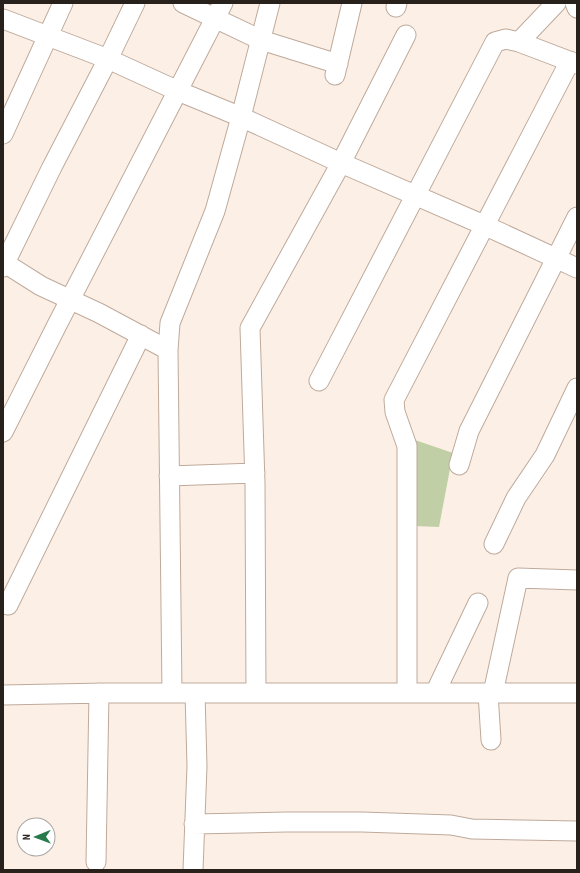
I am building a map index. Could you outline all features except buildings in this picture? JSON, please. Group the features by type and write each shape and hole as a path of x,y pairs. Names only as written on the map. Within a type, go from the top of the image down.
{"street":[{"path":"3,134 62,3"},
{"path":"136,3 52,166 4,264 41,286 141,335 168,350"},
{"path":"183,3 219,10 261,40 337,69 352,3"},
{"path":"172,693 168,350 170,323 215,211 270,3"},
{"path":"519,42 556,3"},
{"path":"575,3 577,8"},
{"path":"3,432 219,10"},
{"path":"3,19 108,59 178,91 241,117 341,163 415,194 577,268"},
{"path":"256,693 254,473 250,328 341,163 406,35"},
{"path":"319,381 494,42 506,39 519,42 574,63 394,400 395,412 407,446 407,693"},
{"path":"459,465 469,431 577,217"},
{"path":"3,604 8,605 141,335"},
{"path":"494,544 516,498 545,455 577,388"},
{"path":"170,476 254,473"},
{"path":"491,740 490,693 518,578 577,580"},
{"path":"435,693 478,603"},
{"path":"3,695 172,693 577,693"},
{"path":"193,870 197,766 195,693"},
{"path":"96,862 99,694"},
{"path":"194,824 362,822 450,825 472,829 577,831"}],"green space":[{"path":"412,439 453,453 439,527 413,526"}]}
